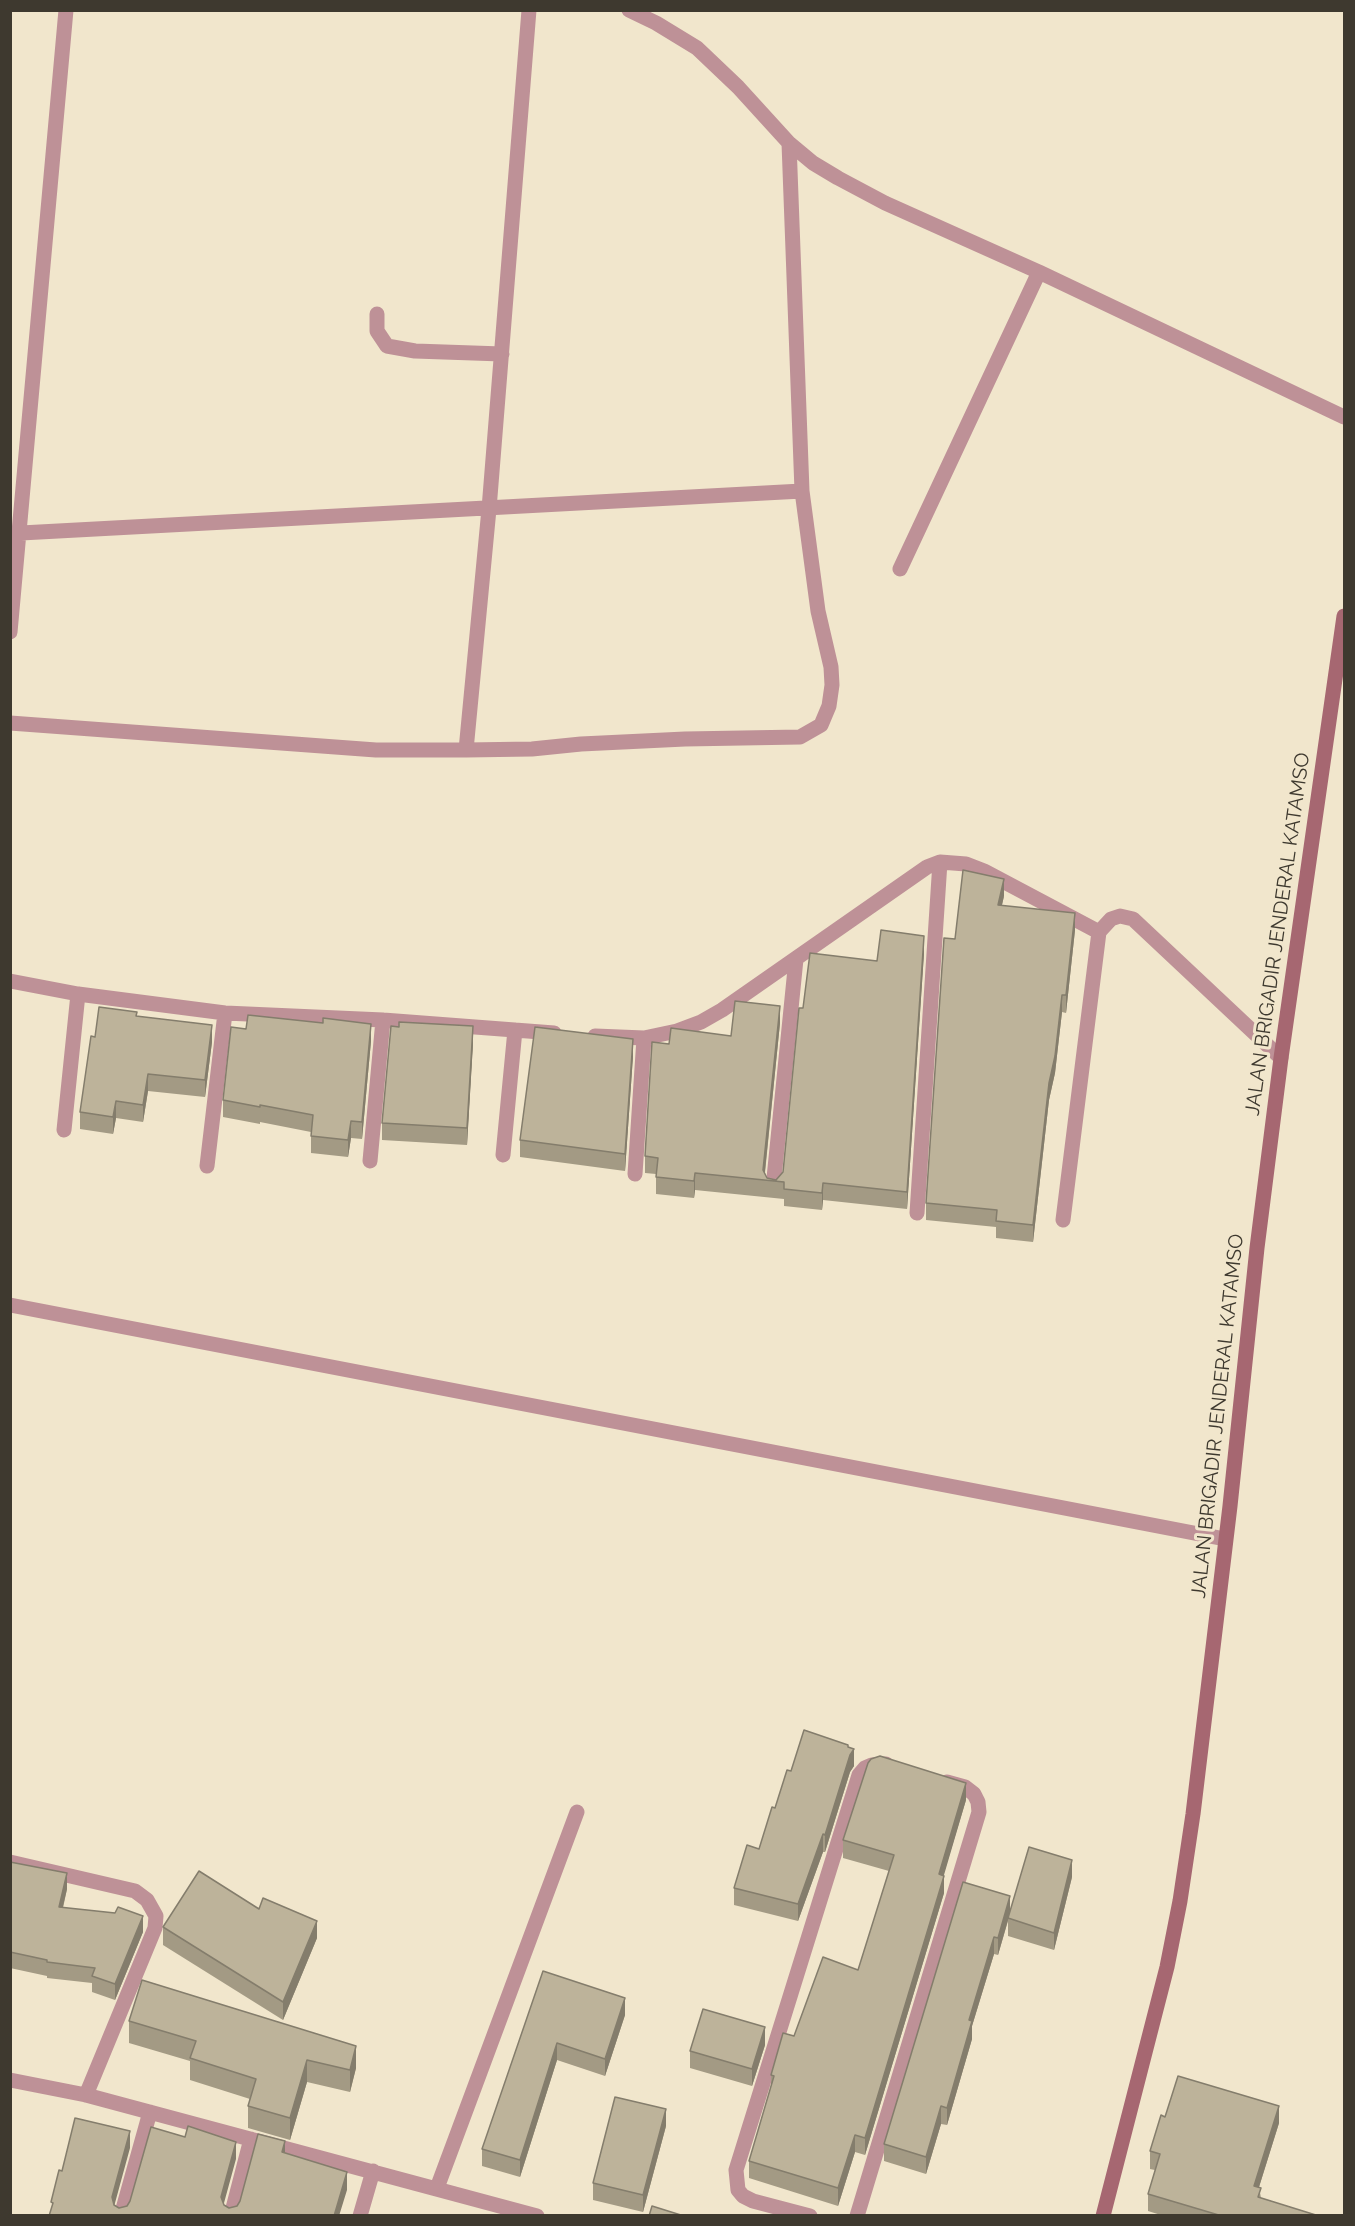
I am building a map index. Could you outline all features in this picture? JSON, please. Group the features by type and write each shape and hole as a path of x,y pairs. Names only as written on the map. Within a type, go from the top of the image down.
{"main road":[{"name":"JALAN BRIGADIR JENDERAL KATAMSO","path":"1103,2216 1153,2029 1180,1901 1210,1679 1257,1248 1281,1058 1344,616"}],"street":[{"path":"10,632 21,533 66,10"},
{"path":"466,750 489,509 529,10"},
{"path":"629,10 656,23 697,48 738,87 789,143 813,163 885,203 1040,272 1344,417"},
{"path":"10,723 376,750 532,749 581,744 800,737 821,725 829,706 832,686 831,667 818,611 802,491 789,143"},
{"path":"900,569 1040,272"},
{"path":"377,314 376,331 387,346 415,351 502,354"},
{"path":"21,533 802,491"},
{"path":"10,981 78,994 225,1013 383,1020 644,1038 677,1031 701,1022 722,1010 927,867 940,862 966,864 984,871 1099,932"},
{"path":"917,1212 940,862"},
{"path":"1063,1221 1099,932 1111,919 1126,916 1133,919 1281,1058"},
{"path":"773,1188 796,959"},
{"path":"64,1130 78,994"},
{"path":"207,1166 225,1013"},
{"path":"370,1161 383,1020"},
{"path":"503,1155 515,1030"},
{"path":"635,1174 644,1038"},
{"path":"10,1305 1225,1539"},
{"path":"810,2216 753,2201 743,2196 738,2190 736,2170 859,1775 865,1768 881,1763 902,1769"},
{"path":"857,2216 979,1812 974,1794 965,1787 934,1778"},
{"path":"437,2188 577,1812"},
{"path":"10,1862 135,1891 147,1900 156,1916 155,1928 86,2095"},
{"path":"10,2080 86,2095 537,2216"},
{"path":"121,2216 150,2112"},
{"path":"231,2216 252,2139"},
{"path":"360,2216 373,2171"}],"building":[{"path":"963,870 1004,879 998,905 1075,913 1066,995 1062,995 1055,1056 1049,1083 1033,1225 996,1221 997,1210 926,1203 944,938 955,939"},
{"path":"881,930 924,936 907,1192 823,1183 822,1193 784,1189 784,1182 695,1173 694,1181 656,1177 658,1158 645,1156 652,1042 669,1044 671,1028 731,1036 735,1001 780,1006 763,1170 767,1178 776,1180 783,1172 799,1008 803,1008 810,953 877,961"},
{"path":"99,1007 137,1012 136,1016 212,1025 205,1080 148,1074 143,1105 116,1101 113,1117 80,1112 91,1036 95,1037"},
{"path":"248,1015 323,1023 323,1018 371,1024 362,1122 351,1121 348,1140 311,1136 313,1115 223,1100 231,1027 246,1029"},
{"path":"399,1022 473,1026 467,1128 382,1123 391,1026 399,1027"},
{"path":"535,1027 633,1039 625,1154 520,1140"},
{"path":"804,1730 854,1749 850,1755 825,1835 823,1834 798,1904 734,1888 747,1845 759,1849 772,1807 775,1808 787,1770 791,1771"},
{"path":"880,1756 966,1783 939,1874 944,1876 865,2138 855,2135 838,2188 749,2161 774,2076 771,2075 783,2033 794,2036 823,1957 858,1970 894,1855 843,1840 868,1763 871,1759"},
{"path":"1029,1847 1072,1860 1054,1933 1008,1918"},
{"path":"10,1862 67,1873 59,1907 115,1913 118,1907 143,1916 115,1984 92,1976 95,1968 47,1962 47,1960 10,1952"},
{"path":"199,1871 259,1909 263,1898 317,1921 283,2002 163,1927"},
{"path":"963,1882 1010,1896 998,1938 994,1937 969,2020 972,2021 947,2108 941,2106 926,2157 884,2144"},
{"path":"543,1971 625,1998 605,2059 557,2043 520,2160 482,2149"},
{"path":"142,1980 356,2046 350,2070 307,2060 290,2118 248,2106 256,2079 190,2058 196,2041 129,2021"},
{"path":"703,2009 765,2027 752,2069 690,2051"},
{"path":"1178,2076 1279,2106 1254,2186 1261,2188 1258,2197 1319,2216 1222,2216 1148,2194 1160,2154 1150,2151 1161,2115 1165,2117"},
{"path":"615,2097 666,2109 643,2195 593,2183"},
{"path":"75,2118 130,2131 112,2197 114,2205 119,2208 127,2206 130,2201 151,2127 185,2137 188,2126 236,2142 221,2197 224,2205 229,2208 237,2206 240,2201 258,2134 285,2141 282,2152 347,2172 334,2216 49,2216 59,2170 62,2171"},
{"path":"652,2206 684,2216 649,2216"}]}
